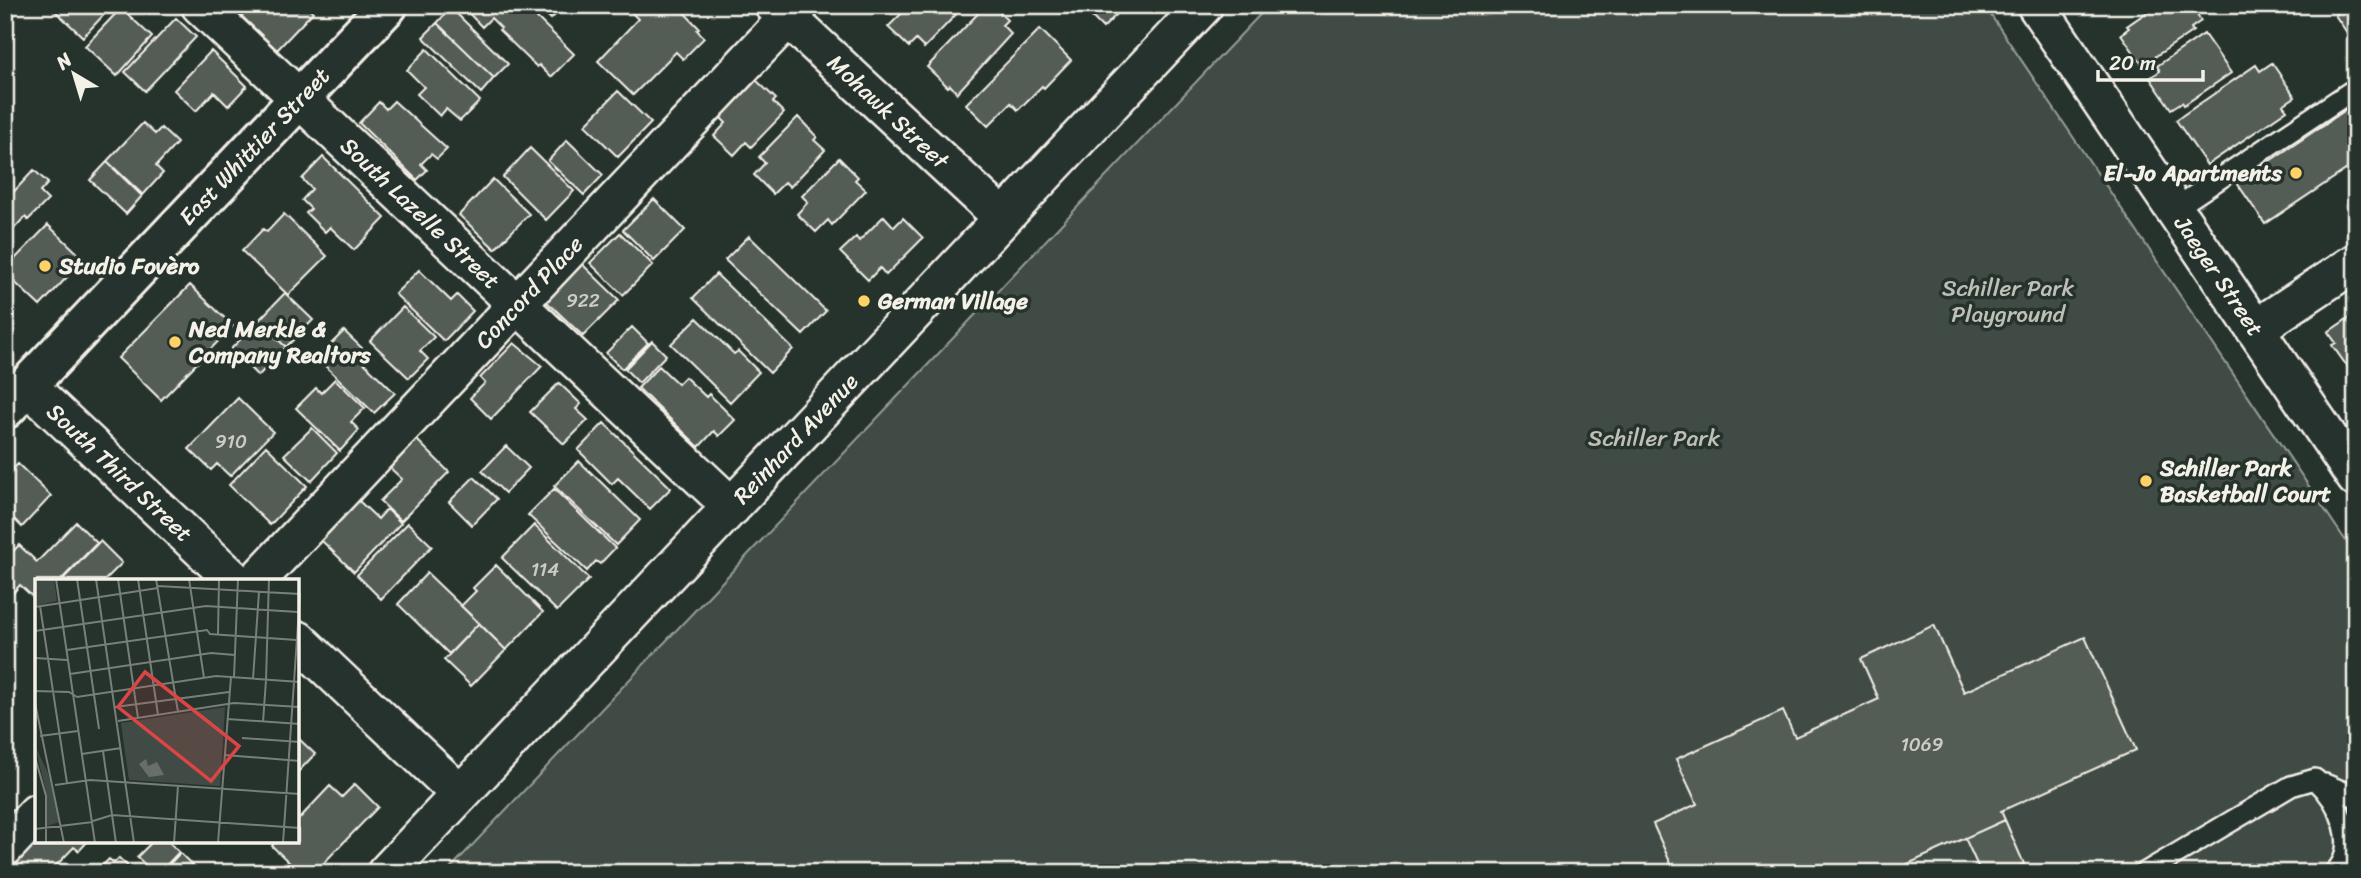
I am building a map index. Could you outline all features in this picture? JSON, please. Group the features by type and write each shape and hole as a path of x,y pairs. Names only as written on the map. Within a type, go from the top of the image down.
{"street":[{"name":"South Lazelle Street","path":"200,5 732,507"},
{"name":"East Whittier Street","path":"13,386 299,99 388,5"},
{"name":"Reinhard Avenue","path":"386,873 1204,5"},
{"name":"Jaeger Street","path":"2036,5 2356,478"},
{"name":"Mohawk Street","path":"787,10 1002,217"},
{"name":"Concord Place","path":"258,579 517,304 787,10"},
{"path":"2255,329 2356,262"},
{"name":"South Third Street","path":"13,386 233,579"},
{"path":"299,641 460,794"},
{"path":"5,847 35,815"}],"lane":[{"path":"2174,209 2356,88"},
{"path":"2144,873 2291,786 2315,779 2356,797"},
{"path":"2315,779 2334,797 2355,836 2353,853 2342,868 2334,873"}],"green space":[{"name":"Schiller Park","path":"1269,5 1984,5 2356,556 2356,873 446,873"}],"building":[{"path":"55,5 113,5 83,37 52,8"},
{"path":"230,5 305,5 313,12 277,50"},
{"path":"461,5 524,5 574,54 551,77 499,30 501,28 491,18 482,27"},
{"path":"537,5 565,5 551,19"},
{"path":"634,5 677,5 699,28 697,30 704,38 683,59 676,52 633,95 598,61 638,19 629,10"},
{"path":"910,5 965,5 924,48 916,40 909,47 888,27"},
{"path":"986,5 992,5 1007,20 1002,25 1011,34 957,93 927,67"},
{"path":"1080,5 1120,5 1118,7 1121,10 1103,28"},
{"path":"2157,5 2190,5 2201,21 2191,28 2193,31 2150,60 2149,58 2141,63 2121,34 2129,28 2127,26"},
{"path":"2349,5 2356,5 2356,37 2352,40 2335,15"},
{"path":"121,8 152,37 117,76 85,46"},
{"path":"451,8 508,64 494,78 437,23"},
{"path":"176,18 196,37 145,91 125,72"},
{"path":"437,23 494,78 481,93 423,37"},
{"path":"1040,29 1071,60 1018,110 1011,103 988,126 966,104"},
{"path":"2204,34 2231,73 2184,105 2182,102 2171,109 2150,78 2160,71 2157,66"},
{"path":"427,49 480,101 460,121 446,109 440,116 417,94 424,87 407,70"},
{"path":"211,51 247,86 228,106 214,92 196,111 174,90"},
{"path":"2272,63 2295,97 2283,105 2287,110 2207,165 2176,120 2256,65 2260,71"},
{"path":"756,80 776,99 773,102 784,113 751,147 746,142 734,155 714,136 726,123 720,117"},
{"path":"618,91 651,123 618,157 585,125"},
{"path":"394,101 447,149 437,159 431,154 421,164 427,170 417,180 359,123 379,102 386,109"},
{"name":"El-Jo Apartments","path":"2356,103 2356,163 2265,224 2237,183"},
{"path":"798,117 817,137 814,140 825,150 790,187 785,182 773,194 754,175 765,163 759,157"},
{"path":"143,123 155,134 161,128 177,143 156,166 163,173 143,195 107,161"},
{"path":"567,140 603,175 584,195 548,161"},
{"path":"530,148 574,191 546,220 503,177"},
{"path":"323,157 385,218 354,250 330,227 325,232 306,213 311,209 302,200 312,189 302,179"},
{"path":"839,158 858,177 855,180 866,190 832,225 828,220 816,232 797,214 808,202 802,196"},
{"path":"107,162 142,196 126,214 90,180"},
{"path":"34,170 48,183 40,192 48,200 28,220 25,217 5,238 5,198 7,199"},
{"path":"493,179 529,214 495,249 459,215"},
{"path":"654,199 685,230 654,261 623,230"},
{"path":"284,214 327,256 288,295 242,251 263,229 267,232"},
{"path":"884,216 894,227 903,218 923,238 886,275 880,268 868,280 840,252 856,237 859,241"},
{"path":"48,225 84,259 40,306 5,273 5,269"},
{"path":"620,233 653,265 623,295 590,263"},
{"path":"749,236 826,311 803,335 725,260"},
{"path":"582,264 619,300 583,336 546,301"},
{"path":"419,270 451,301 457,295 473,311 444,341 395,294"},
{"path":"716,274 793,349 770,373 693,298"},
{"name":"Ned Merkle & Company Realtors","path":"190,285 233,326 161,400 118,358"},
{"path":"285,293 313,320 286,347 258,321"},
{"path":"403,307 434,337 420,351 428,359 409,378 370,341"},
{"path":"2356,313 2356,365 2349,369 2332,345 2336,343 2328,332"},
{"path":"697,318 734,354 738,351 759,372 730,402 671,344"},
{"path":"258,321 286,347 258,376 231,349"},
{"path":"632,327 648,343 622,369 606,353"},
{"path":"344,331 364,350 358,357 395,393 374,413 317,358"},
{"path":"652,341 666,355 639,383 625,369"},
{"path":"514,343 542,366 491,419 470,398 485,383 480,378"},
{"path":"659,366 678,384 685,377 706,397 709,394 735,420 719,436 714,431 699,447 638,388"},
{"path":"335,379 365,408 351,422 359,430 340,451 296,408 316,388 321,393"},
{"path":"559,383 581,404 576,409 588,420 564,444 530,412"},
{"path":"238,398 273,432 230,476 217,464 211,470 189,449"},
{"path":"604,423 671,488 650,509 618,478 612,484 578,450"},
{"path":"312,428 337,453 311,481 284,455"},
{"path":"416,439 449,472 401,521 380,501 402,479 389,467"},
{"path":"266,446 307,486 270,525 229,485"},
{"path":"506,446 529,468 505,493 482,471"},
{"path":"579,461 640,520 616,545 554,486"},
{"path":"18,464 51,496 22,527 15,520 8,527 15,533 5,543 5,477"},
{"path":"474,477 497,499 472,525 449,502"},
{"path":"554,489 615,548 600,564 596,561 587,571 528,515"},
{"path":"358,500 378,519 387,509 401,523 354,572 320,539"},
{"path":"76,522 97,543 62,579 35,579 35,599 20,585 13,593 5,586 5,560 19,545 37,562"},
{"path":"408,523 432,546 381,599 357,575"},
{"path":"534,525 589,579 557,611 502,558"},
{"path":"100,541 122,563 106,579 63,579"},
{"path":"496,565 543,612 506,650 461,606 476,591 473,588"},
{"path":"427,573 479,623 449,654 398,604"},
{"path":"479,623 506,650 471,686 444,660"},
{"path":"1934,625 1964,692 2085,637 2136,750 2001,811 2005,820 1888,873 1675,873 1653,824 1697,804 1676,759 1783,711 1795,737 1879,699 1861,659"},
{"path":"299,739 315,754 299,771"},
{"path":"355,784 378,807 314,873 300,873 272,846 274,843 299,843 299,819 330,786 342,797"},
{"path":"2005,820 2024,864 2005,873 1981,873 1965,838"},
{"path":"35,842 86,843 79,851 74,847 49,873 21,873 12,865"},
{"path":"151,843 170,843 179,852 159,873 154,873 137,857"},
{"path":"180,853 200,873 161,873"},
{"path":"119,858 132,870 129,873 95,873 109,859 114,863"}],"place":[{"name":"El-Jo Apartments","path":"2296,173"},
{"name":"Studio Fovèro","path":"45,266"},
{"name":"German Village","path":"864,301"},
{"name":"Ned Merkle & Company Realtors","path":"175,342"},
{"name":"Schiller Park Basketball Court","path":"2146,481"}],"park label":[{"name":"Schiller Park Playground","path":"2008,301"}]}
